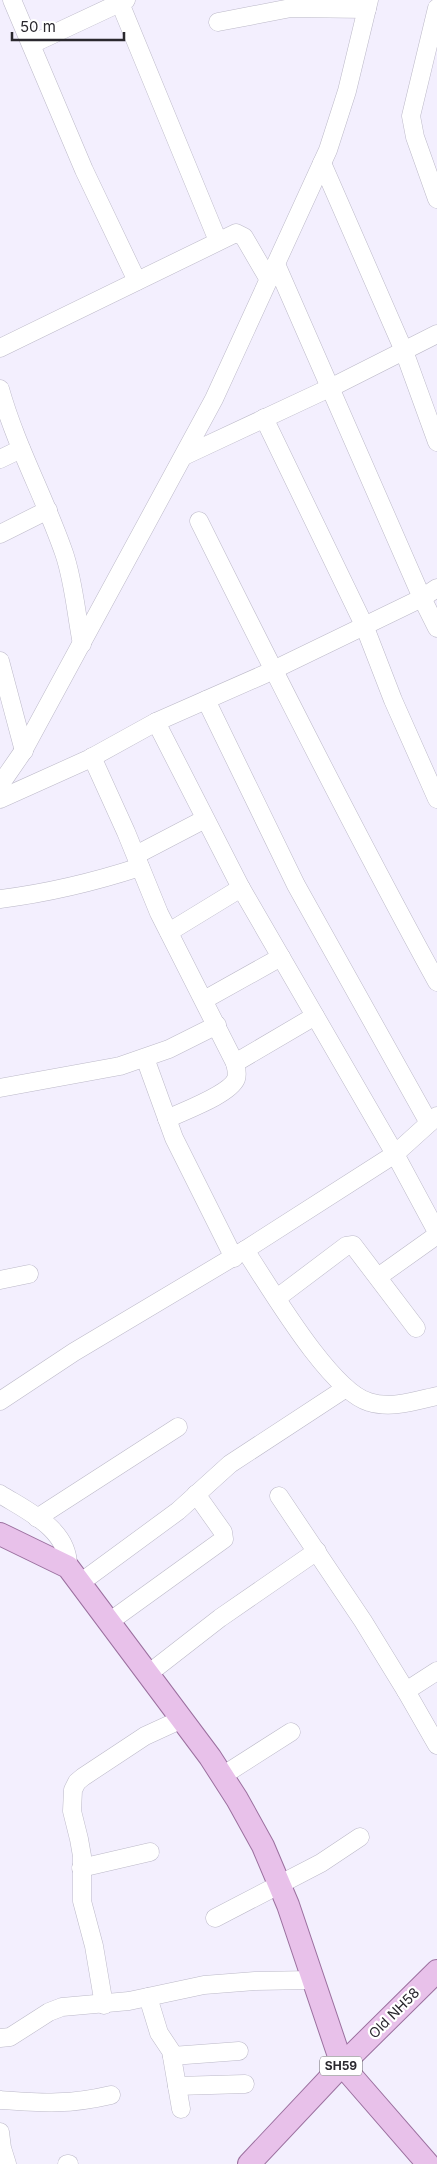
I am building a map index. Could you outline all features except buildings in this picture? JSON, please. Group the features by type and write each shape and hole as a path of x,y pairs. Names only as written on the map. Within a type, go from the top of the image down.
{"main road":[{"path":"0,1534 74,1575 182,1719 222,1776 263,1846 279,1884 312,1980 347,2070 428,2164"},
{"name":"Old NH58","path":"269,2164 347,2070 437,1971"},
{"name":"Old NH58","path":"249,2164 347,2070 437,1992"}],"street":[{"path":"12,0 84,170 137,281"},
{"path":"32,44 123,2 218,241"},
{"path":"0,785 24,751 214,399 322,163 347,91 368,4 291,8 218,22"},
{"path":"437,8 411,116 415,137 437,199"},
{"path":"322,163 404,351 437,442"},
{"path":"0,348 218,241 236,233 241,235 272,272 330,388 437,628"},
{"path":"184,456 330,388 437,334"},
{"path":"0,389 21,448 48,510 68,565 82,644"},
{"path":"264,418 364,625 393,700 437,799"},
{"path":"0,459 21,448"},
{"path":"0,534 48,510"},
{"path":"199,521 273,670 437,982"},
{"path":"0,799 92,757 156,722 273,670 422,598 437,588"},
{"path":"0,661 24,751"},
{"path":"0,1402 74,1352 239,1254 395,1154 433,1119 296,885 206,700"},
{"path":"156,722 241,888 395,1154 437,1231 378,1277"},
{"path":"92,757 169,932 235,1063 236,1079 231,1086 167,1119"},
{"path":"0,900 94,882 138,861 205,819"},
{"path":"169,932 241,888"},
{"path":"204,1000 281,957"},
{"path":"235,1063 315,1016"},
{"path":"0,1088 120,1066 146,1058 217,1025"},
{"path":"146,1058 174,1138 239,1254 277,1298 326,1369 360,1398 378,1404 398,1404 437,1396"},
{"path":"277,1298 350,1245 356,1247 416,1328"},
{"path":"0,1280 30,1274"},
{"path":"0,1494 45,1523 61,1540 74,1575 165,1521 230,1464 346,1388"},
{"path":"37,1518 178,1427"},
{"path":"109,1622 224,1539 223,1532 196,1494"},
{"path":"280,1496 363,1621 437,1745"},
{"path":"148,1674 220,1618 316,1551"},
{"path":"406,1691 437,1670"},
{"path":"104,2005 94,1946 82,1902 79,1839 71,1806 73,1790 77,1782 145,1736 182,1719"},
{"path":"222,1776 291,1732"},
{"path":"215,1918 321,1863 360,1837"},
{"path":"81,1868 150,1852"},
{"path":"1,2041 49,2012 62,2007 78,2004 104,2005 204,1985 230,1982 312,1980"},
{"path":"148,1997 159,2033 169,2046 172,2056 181,2109"},
{"path":"172,2056 239,2051"},
{"path":"177,2086 245,2084"},
{"path":"0,2100 58,2104 111,2095"},
{"path":"0,2132 2,2148 8,2164"}]}
